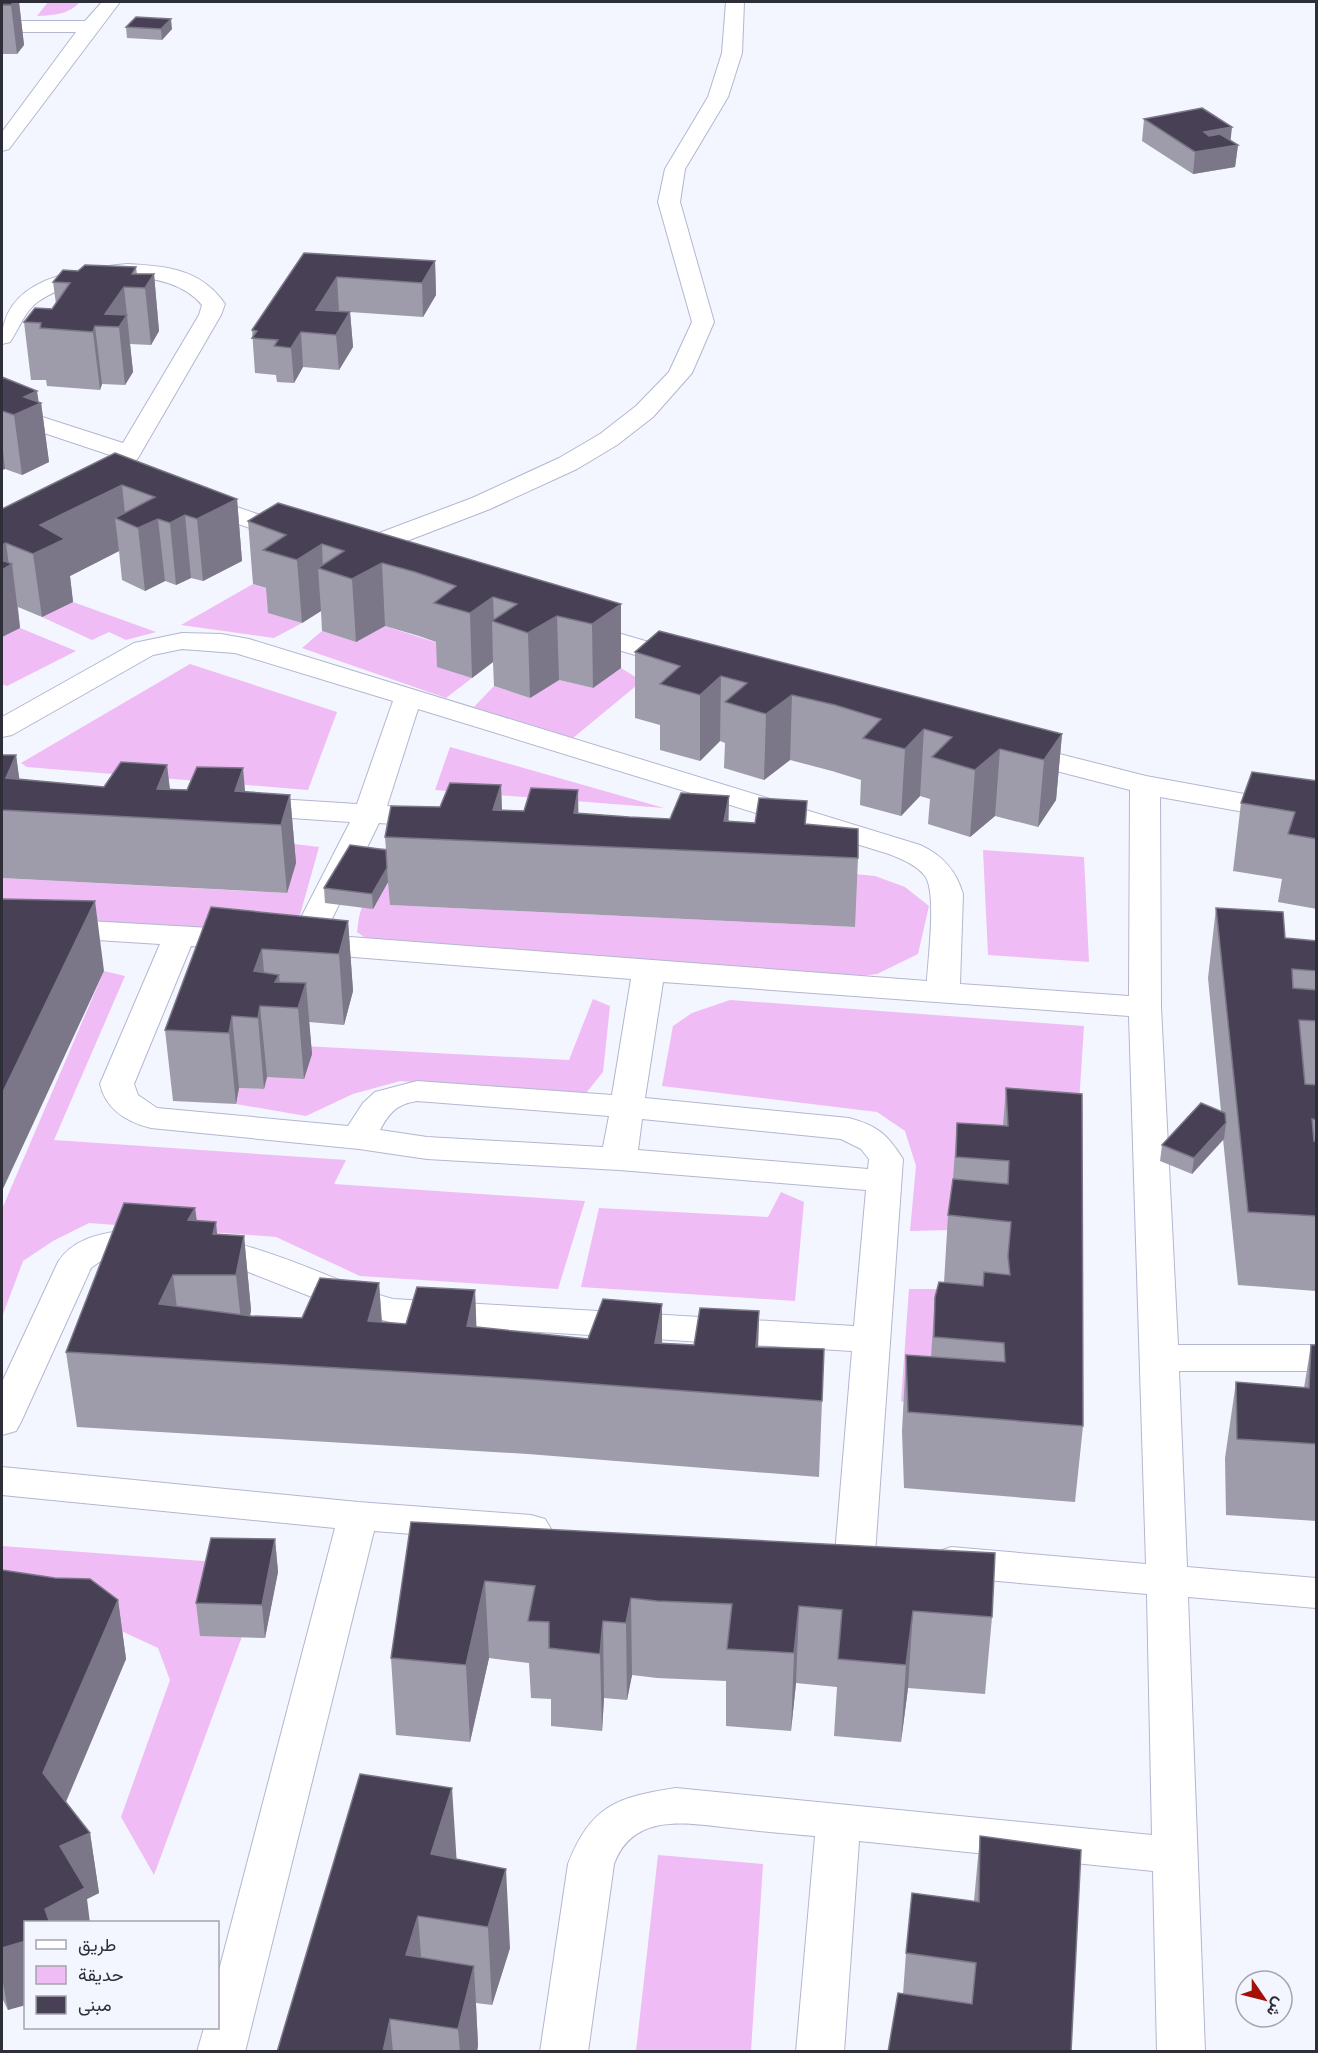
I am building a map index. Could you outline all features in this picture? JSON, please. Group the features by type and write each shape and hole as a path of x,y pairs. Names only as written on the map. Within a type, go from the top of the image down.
{"street":[{"path":"2,146 111,2"},
{"path":"328,548 486,502 577,459 633,422 677,378 703,322 669,202 675,169 718,97 729,64 732,53 735,2"},
{"path":"2,26 90,27"},
{"path":"2,337 28,297 45,287 68,279 95,274 151,272 175,277 195,284 208,293 214,304 126,468 70,500"},
{"path":"2,411 126,468"},
{"path":"169,491 388,570"},
{"path":"552,621 706,668"},
{"path":"2,729 128,657 162,644 211,641 239,645 920,856 935,867 944,880 946,894 943,993"},
{"path":"304,943 369,814 408,698"},
{"path":"996,747 1145,785 1317,816"},
{"path":"1145,785 1145,1007 1160,1358 1180,2052"},
{"path":"215,804 465,821"},
{"path":"772,839 815,822"},
{"path":"2,925 179,938 304,943 648,971 1145,1007"},
{"path":"179,938 117,1084 119,1095 126,1104 152,1118 359,1138 427,1148 619,1159 885,1181"},
{"path":"619,1159 648,971"},
{"path":"359,1138 375,1107 382,1101 404,1092 628,1107 849,1129 862,1134 881,1149 886,1159 872,1340 869,1556 1317,1593"},
{"path":"2,1422 76,1262 98,1247 127,1240 231,1254 354,1300 393,1311 872,1340"},
{"path":"1160,1358 1317,1358"},
{"path":"2,1481 358,1516 571,1532"},
{"path":"221,2052 358,1516"},
{"path":"564,2052 591,1864 600,1840 620,1822 646,1809 676,1805 1174,1854"},
{"path":"820,2052 838,1822"}],"green space":[{"path":"48,2 80,2 66,12 37,16"},
{"path":"253,584 291,597 269,613 302,623 274,638 181,625"},
{"path":"73,602 156,632 126,640 109,632 92,640 42,617"},
{"path":"385,626 459,650 472,678 446,698 302,648 322,631 356,642"},
{"path":"20,628 76,651 7,686 2,684 2,637"},
{"path":"190,664 337,712 308,790 27,767 21,763"},
{"path":"621,668 642,681 573,738 474,707 494,686 530,698 559,680 593,688"},
{"path":"450,747 664,808 435,790"},
{"path":"286,843 319,847 300,915 281,926 255,934 2,915 2,878 286,893 296,863"},
{"path":"379,848 453,850 390,905 855,927 805,869 875,876 905,887 929,906 918,954 877,974 839,979 374,944 357,932 359,917"},
{"path":"983,850 1084,857 1089,962 988,955"},
{"path":"104,971 125,976 54,1140 346,1160 334,1184 585,1201 558,1289 360,1276 276,1237 89,1223 53,1241 23,1261 2,1317 2,1209"},
{"path":"593,999 610,1006 603,1072 586,1093 545,1093 400,1081 353,1094 306,1116 236,1104 239,1088 264,1089 267,1077 285,1045 569,1060"},
{"path":"730,1000 1084,1026 1075,1166 951,1230 910,1231 916,1166 905,1131 877,1112 662,1086 673,1026 692,1013"},
{"path":"781,1192 804,1202 795,1301 581,1287 599,1208 768,1217"},
{"path":"909,1289 943,1289 929,1412 901,1401"},
{"path":"2,1546 268,1566 154,1875 121,1817 170,1680 158,1648 115,1628 2,1614"},
{"path":"658,1855 763,1864 751,2051 636,2051"}],"building":[{"path":"2,2 14,2 11,5 2,5"},
{"path":"136,17 171,19 161,29 126,27"},
{"path":"1202,108 1232,127 1204,132 1209,136 1220,134 1238,145 1195,152 1144,119"},
{"path":"304,253 435,261 422,283 337,277 316,310 350,312 336,335 301,332 291,348 274,346 278,340 252,338 257,331 252,330"},
{"path":"85,265 136,267 132,274 154,274 145,288 124,287 105,314 127,315 119,327 95,326 93,332 40,328 41,323 24,322 35,308 52,309 70,283 53,282 63,270 78,271"},
{"path":"2,377 37,391 24,397 41,403 14,415 2,411"},
{"path":"115,453 237,499 197,519 185,515 170,523 158,519 138,528 115,518 155,497 122,485 40,525 65,539 33,554 6,543 2,545 2,509"},
{"path":"278,503 621,604 592,624 557,616 528,633 492,621 517,604 493,597 470,613 434,603 456,586 415,572 382,563 352,579 318,568 344,551 322,544 297,560 263,550 286,535 248,521"},
{"path":"2,560 12,564 2,570"},
{"path":"659,631 1062,734 1044,760 1000,749 975,770 932,757 952,737 924,729 905,749 863,738 881,719 835,705 792,695 766,714 725,702 747,683 721,676 700,695 660,684 680,666 635,652"},
{"path":"2,755 16,755 6,778 104,787 121,762 167,765 157,789 187,790 197,767 243,768 235,791 290,795 281,825 2,810"},
{"path":"1252,772 1317,781 1317,839 1288,834 1295,812 1241,803"},
{"path":"450,783 501,785 493,810 524,811 531,788 578,790 574,813 629,817 670,819 681,793 729,796 724,821 755,823 759,798 807,801 805,824 858,829 858,858 385,837 391,806 440,807"},
{"path":"350,845 386,850 387,868 372,894 324,888"},
{"path":"2,899 95,901 2,1094"},
{"path":"211,907 348,921 339,954 262,949 254,971 279,975 275,982 306,983 298,1008 260,1006 258,1018 232,1016 229,1033 165,1030"},
{"path":"1216,908 1283,912 1285,938 1317,941 1317,971 1292,969 1293,988 1317,990 1317,1021 1299,1020 1305,1084 1317,1085 1317,1120 1312,1119 1314,1141 1317,1141 1317,1216 1248,1212"},
{"path":"1006,1088 1082,1094 1083,1426 908,1412 906,1355 1005,1362 1004,1343 934,1337 935,1297 939,1282 983,1286 984,1272 1010,1275 1008,1256 1011,1222 948,1215 953,1179 1008,1184 1009,1161 956,1157 957,1123 1008,1126"},
{"path":"1201,1103 1225,1113 1226,1123 1194,1158 1162,1145"},
{"path":"124,1203 195,1208 188,1220 216,1222 213,1234 244,1236 236,1275 173,1275 159,1304 251,1316 302,1318 320,1278 379,1283 368,1321 406,1324 417,1287 475,1290 467,1326 588,1339 603,1299 662,1304 655,1343 694,1345 700,1308 759,1311 756,1347 824,1349 822,1401 526,1379 66,1352"},
{"path":"1311,1345 1317,1345 1317,1444 1237,1439 1236,1382 1309,1388"},
{"path":"411,1522 995,1553 992,1617 913,1611 906,1665 838,1659 842,1610 799,1606 794,1653 727,1649 732,1604 631,1598 626,1623 603,1621 600,1654 549,1648 549,1622 528,1621 535,1586 485,1581 466,1665 391,1658"},
{"path":"211,1538 275,1539 262,1605 196,1603"},
{"path":"2,1570 55,1578 90,1579 118,1600 43,1773 90,1833 60,1846 85,1888 45,1909 49,1921 24,1921 24,1942 2,1948"},
{"path":"360,1774 452,1788 431,1854 506,1869 488,1927 418,1916 406,1955 474,1966 458,2029 390,2019 383,2052 277,2052"},
{"path":"980,1836 1081,1850 1071,2052 888,2052 898,1993 972,2004 976,1963 906,1953 912,1893 979,1902"}]}
